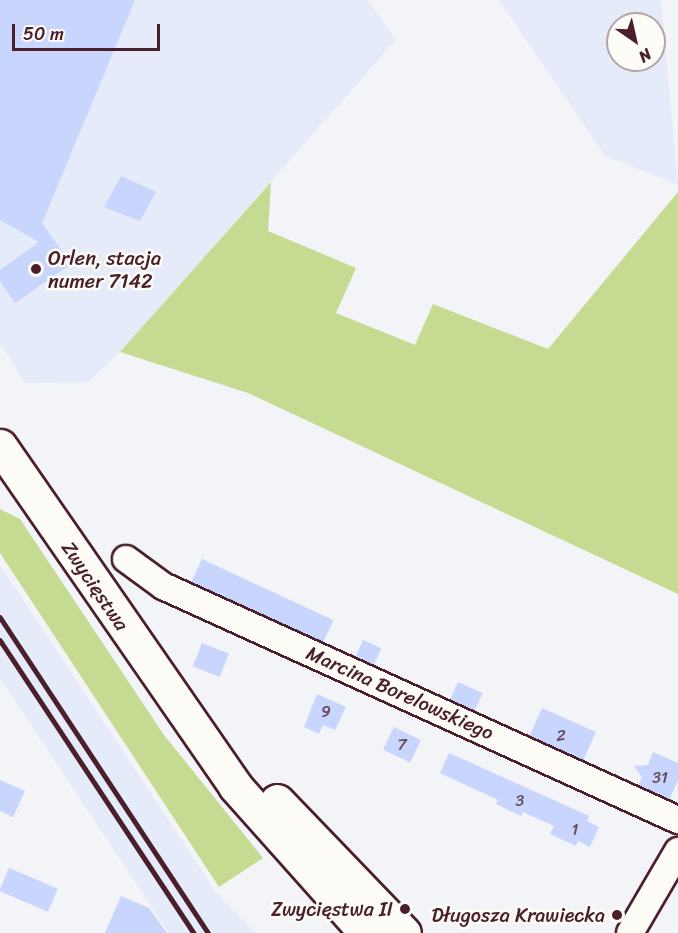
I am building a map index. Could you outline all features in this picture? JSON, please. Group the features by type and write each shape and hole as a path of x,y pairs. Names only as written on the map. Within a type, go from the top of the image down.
{"main road":[{"name":"Zwycięstwa","path":"0,446 235,786 366,933"},
{"name":"Zwycięstwa","path":"194,724 243,766 404,933"}],"street":[{"name":"Marcina Borelowskiego","path":"126,559 163,586 678,820"},
{"path":"630,933 678,851"}],"shaded area":[{"path":"0,0 368,0 396,40 120,352 89,382 25,383 0,343"},
{"path":"499,0 661,0 662,12 606,12 606,72 666,72 666,54 678,185 605,156"},
{"path":"0,565 218,895 256,933 169,933 0,678"}],"green space":[{"path":"271,182 268,231 356,268 336,313 415,345 433,304 548,349 678,192 678,594 248,393 120,352"},
{"path":"0,509 20,519 164,735 263,858 219,887 0,553"}],"building":[{"path":"0,0 135,0 42,223 71,264 15,303 0,281 0,270 39,242 0,220"},
{"path":"121,176 156,192 140,221 104,207"},
{"path":"202,559 333,620 323,643 191,582"},
{"path":"363,640 381,648 374,665 356,656"},
{"path":"202,643 229,654 220,677 193,666"},
{"path":"458,682 483,693 475,711 450,700"},
{"path":"317,694 346,707 335,730 323,725 319,734 304,727"},
{"path":"542,708 596,732 583,760 529,736"},
{"path":"394,727 421,740 410,763 383,749"},
{"path":"653,752 678,763 678,780 669,800 638,786 642,777 634,766 648,765"},
{"path":"449,753 589,816 587,821 599,827 590,847 578,841 576,846 550,834 554,826 523,812 521,816 496,804 498,800 440,773"},
{"path":"0,780 25,791 13,817 0,811"},
{"path":"9,868 58,889 48,912 0,891"},
{"path":"121,896 149,908 167,933 105,933"}],"railway":[{"path":"0,617 208,933"},
{"path":"0,640 194,933"}],"place":[{"name":"Orlen, stacja numer 7142","path":"36,269"},
{"name":"Zwycięstwa II","path":"405,909"},
{"name":"Długosza Krawiecka","path":"617,915"}]}
